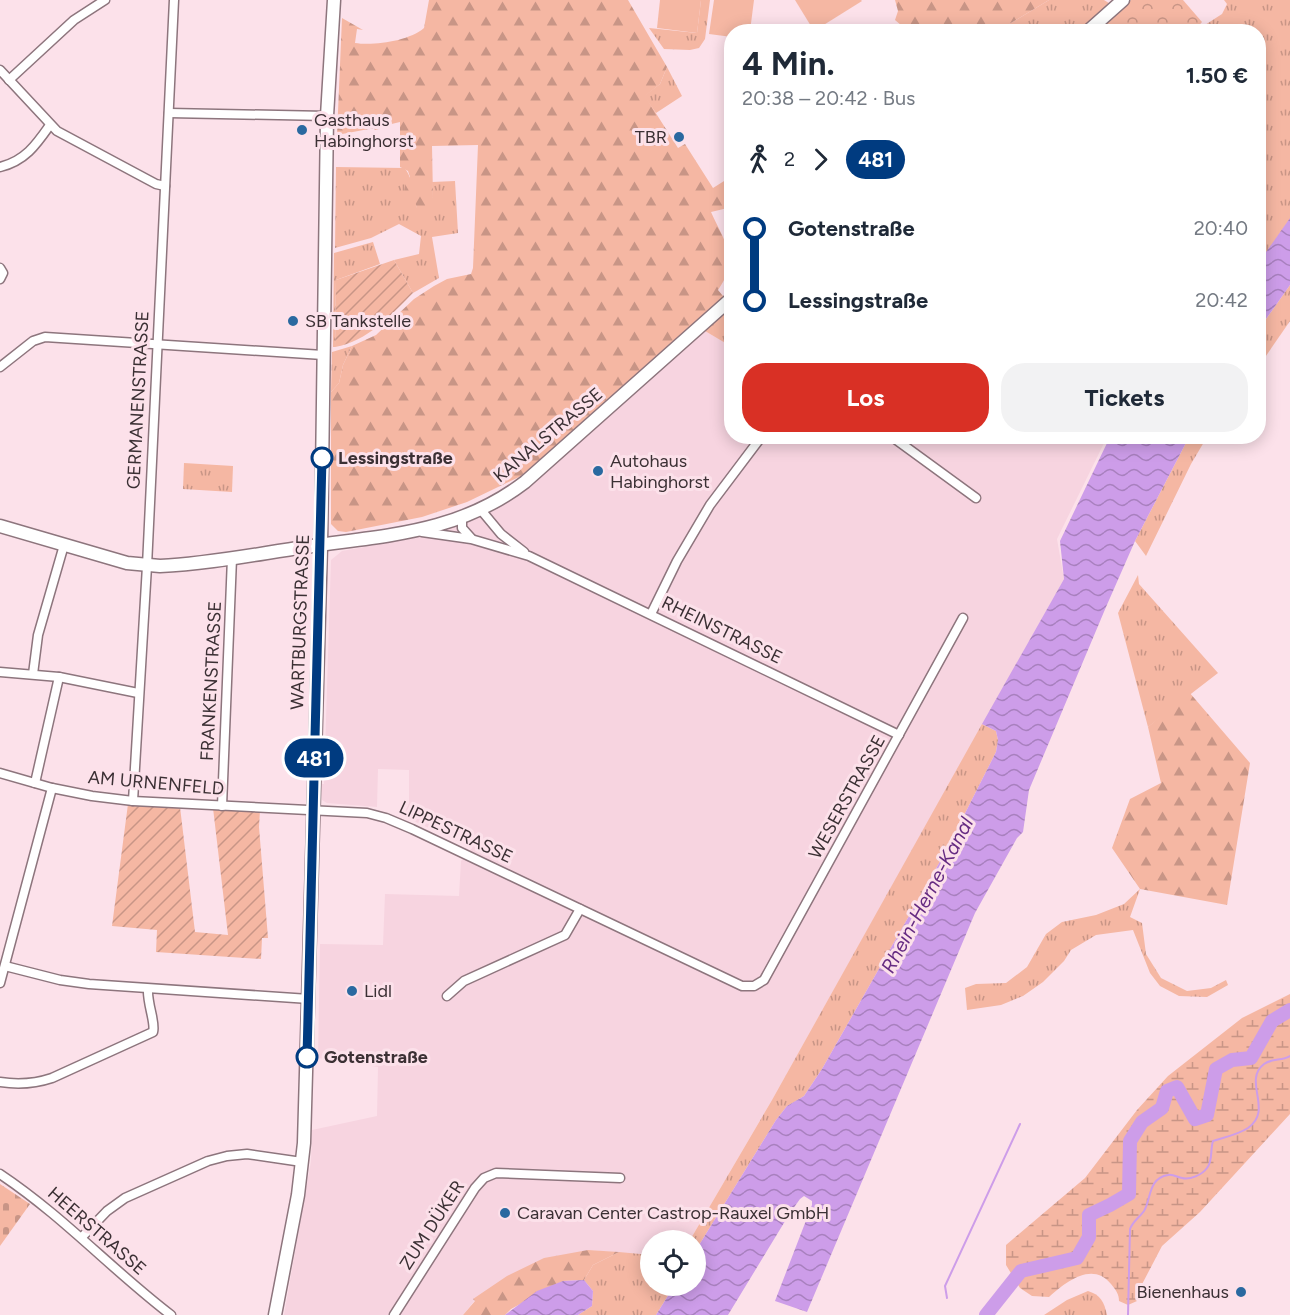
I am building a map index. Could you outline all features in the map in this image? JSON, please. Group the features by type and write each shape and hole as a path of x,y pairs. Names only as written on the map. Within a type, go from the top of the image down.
{"main road":[{"name":"WARTBURGSTRASSE","path":"275,1315 302,1162 309,999 312,810 321,545 327,116 333,0"},
{"path":"1096,24 1123,0"},
{"name":"KANALSTRASSE","path":"0,526 127,563 172,566 413,531 462,518 502,498 525,482 724,305"}],"street":[{"path":"9,80 74,20 105,0"},
{"name":"GERMANENSTRASSE","path":"133,801 147,566 174,0"},
{"path":"0,70 57,131 165,186"},
{"path":"169,113 327,116"},
{"path":"0,167 19,160 30,152 50,125"},
{"path":"0,268 3,273 0,279"},
{"path":"0,368 33,341 45,338 323,355"},
{"path":"651,615 677,561 710,504 756,444"},
{"path":"902,444 976,498"},
{"name":"RHEINSTRASSE","path":"481,510 501,534 530,556"},
{"path":"462,518 462,528 471,539"},
{"name":"RHEINSTRASSE","path":"413,531 471,539 530,556 899,735"},
{"path":"33,674 38,635 64,545"},
{"name":"FRANKENSTRASSE","path":"222,806 232,558"},
{"name":"WESERSTRASSE","path":"754,986 764,980 963,618"},
{"path":"0,672 59,677 138,693"},
{"path":"35,783 59,677"},
{"name":"AM URNENFELD","path":"0,773 52,788 133,801 312,810"},
{"path":"0,983 52,788"},
{"name":"LIPPESTRASSE","path":"312,810 368,813 386,818 742,986 754,986"},
{"path":"447,996 464,981 565,935 580,909"},
{"path":"5,966 60,980 148,989 309,999"},
{"path":"0,1082 20,1085 52,1078 153,1032 154,1026 148,1009 148,989"},
{"path":"82,1237 107,1211 125,1198 208,1161 247,1154 302,1162"},
{"name":"ZUM DÜKER","path":"394,1315 475,1188 484,1178 496,1173 620,1178"},
{"name":"HEERSTRASSE","path":"0,1174 30,1194 171,1315"}],"shaded area":[{"path":"705,331 724,342 724,444 1104,444 1057,539 1064,579 772,1100 696,1230 640,1230 640,1254 588,1250 475,1300 463,1315 284,1315 311,1161 312,1130 377,1116 378,1067 318,1058 320,944 383,945 385,894 459,896 461,861 472,848 403,816 409,803 409,770 378,769 377,807 327,803 322,800 331,560 342,551 415,538 469,521 507,503"}],"green space":[{"path":"429,0 628,0 667,67 660,84 645,96 678,148 685,144 713,188 724,181 724,209 711,212 724,240 724,281 718,290 724,297 521,476 467,502 422,517 346,532 338,531 331,524 331,392 339,383 343,365 352,346 376,335 414,299 434,286 447,279 471,274 473,268 478,145 432,146 433,197 430,209 424,212 417,208 413,195 404,192 406,181 410,177 408,171 400,167 400,122 375,130 374,128 337,135 342,18 363,30 357,29 355,43 391,42 410,36 424,28"},
{"path":"660,0 701,0 697,33 657,28"},
{"path":"701,0 710,0 705,39 699,48 664,49 649,28 697,33"},
{"path":"714,0 754,0 751,24 724,24 724,36 709,34"},
{"path":"795,0 862,1 825,24 810,24"},
{"path":"895,0 1049,0 1009,24 900,24 895,20 898,11"},
{"path":"1049,0 1104,0 1120,10 1131,0 1165,0 1184,24 1009,24"},
{"path":"1133,0 1183,0 1202,22 1200,24 1105,24"},
{"path":"1224,0 1290,0 1290,219 1266,253 1266,24 1206,24 1222,14 1227,4"},
{"path":"667,67 682,96 656,113 644,96 660,84"},
{"path":"336,167 404,168 411,180 417,208 433,197 432,182 455,181 458,233 432,237 439,278 413,293 394,260 419,254 421,236 399,224 371,238 335,248"},
{"path":"373,242 380,264 336,280 335,347 333,347 334,253"},
{"path":"394,260 413,293 387,319 368,333 347,344 335,347 336,280"},
{"path":"1290,285 1290,321 1266,356 1266,319"},
{"path":"724,313 724,342 705,331"},
{"path":"352,346 343,365 339,383 331,392 332,352"},
{"path":"1185,444 1203,444 1146,556 1135,541"},
{"path":"184,463 233,466 232,492 183,489"},
{"path":"1138,575 1139,584 1218,673 1148,727 1118,613"},
{"path":"1189,692 1250,763 1227,905 1140,889 1112,848 1130,799 1161,783 1148,727"},
{"path":"982,724 996,731 998,740 996,752 946,851 822,1069 804,1096 787,1106 776,1120 706,1234 706,1230 696,1230 772,1100"},
{"path":"128,804 180,807 195,932 228,935 213,808 260,810 259,827 268,938 262,938 261,959 156,952 157,930 112,926"},
{"path":"1140,889 1130,917 1142,923 1146,954 1161,978 1187,991 1211,988 1226,980 1228,985 1207,997 1179,996 1160,986 1150,973 1133,930 1096,935 1071,950 1064,961 1043,982 1023,996 1001,1005 967,1010 965,988 976,984 1006,983 1027,967 1046,934 1062,922 1096,915 1124,904"},
{"path":"1290,994 1290,1114 1200,1212 1162,1246 1139,1290 1137,1301 1128,1305 1119,1301 1117,1292 1111,1284 1104,1277 1096,1274 1079,1276 1063,1285 1049,1297 1032,1296 1020,1288 1006,1265 1006,1245 1085,1178 1137,1110 1168,1076 1242,1018"},
{"path":"0,1184 30,1204 0,1246"},
{"path":"588,1250 619,1252 593,1265 584,1280 563,1281 511,1309 505,1315 463,1315 475,1301 473,1299 507,1276 544,1258"},
{"path":"619,1252 640,1254 640,1296 668,1296 656,1315 578,1315 592,1306 593,1291 584,1280 593,1265"},
{"path":"1088,1291 1101,1300 1107,1315 1044,1315 1067,1300"}],"water":[{"path":"1290,218 1290,285 1266,319 1266,252"},
{"name":"Rhein-Herne-Kanal","path":"1107,444 1185,444 1135,541 1106,607 1029,790 1023,832 1017,838 975,913 807,1312 775,1301 812,1205 812,1201 804,1196 790,1213 728,1315 656,1315 668,1296 706,1296 706,1234 776,1120 787,1106 804,1096 822,1069 946,851 996,752 998,740 996,731 982,724 1064,579 1060,541"},
{"path":"584,1280 593,1291 592,1306 578,1315 505,1315 537,1291 563,1281"}],"waterway":[{"path":"986,1315 1021,1271 1077,1258 1089,1237 1089,1215 1129,1194 1130,1141 1142,1122 1162,1108 1167,1091 1177,1087 1195,1119 1207,1115 1216,1069 1232,1060 1251,1058 1272,1021 1290,1010"},
{"path":"1128,1315 1130,1229 1144,1211 1153,1185 1157,1180 1168,1175 1192,1178 1205,1171 1210,1162 1213,1141 1244,1130 1255,1121 1259,1104 1256,1087 1258,1071 1267,1062 1290,1056"},
{"path":"947,1298 945,1286 1020,1124"}],"bus line":[{"name":"481","path":"307,1057 322,458"}],"place":[{"name":"Gasthaus Habinghorst","path":"302,130"},
{"name":"TBR","path":"679,137"},
{"name":"SB Tankstelle","path":"293,321"},
{"name":"Lessingstraße","path":"322,458"},
{"name":"Autohaus Habinghorst","path":"598,471"},
{"name":"Lidl","path":"352,991"},
{"name":"Gotenstraße","path":"307,1057"},
{"name":"Caravan Center Castrop-Rauxel GmbH","path":"505,1213"},
{"name":"Bienenhaus","path":"1241,1292"}]}
